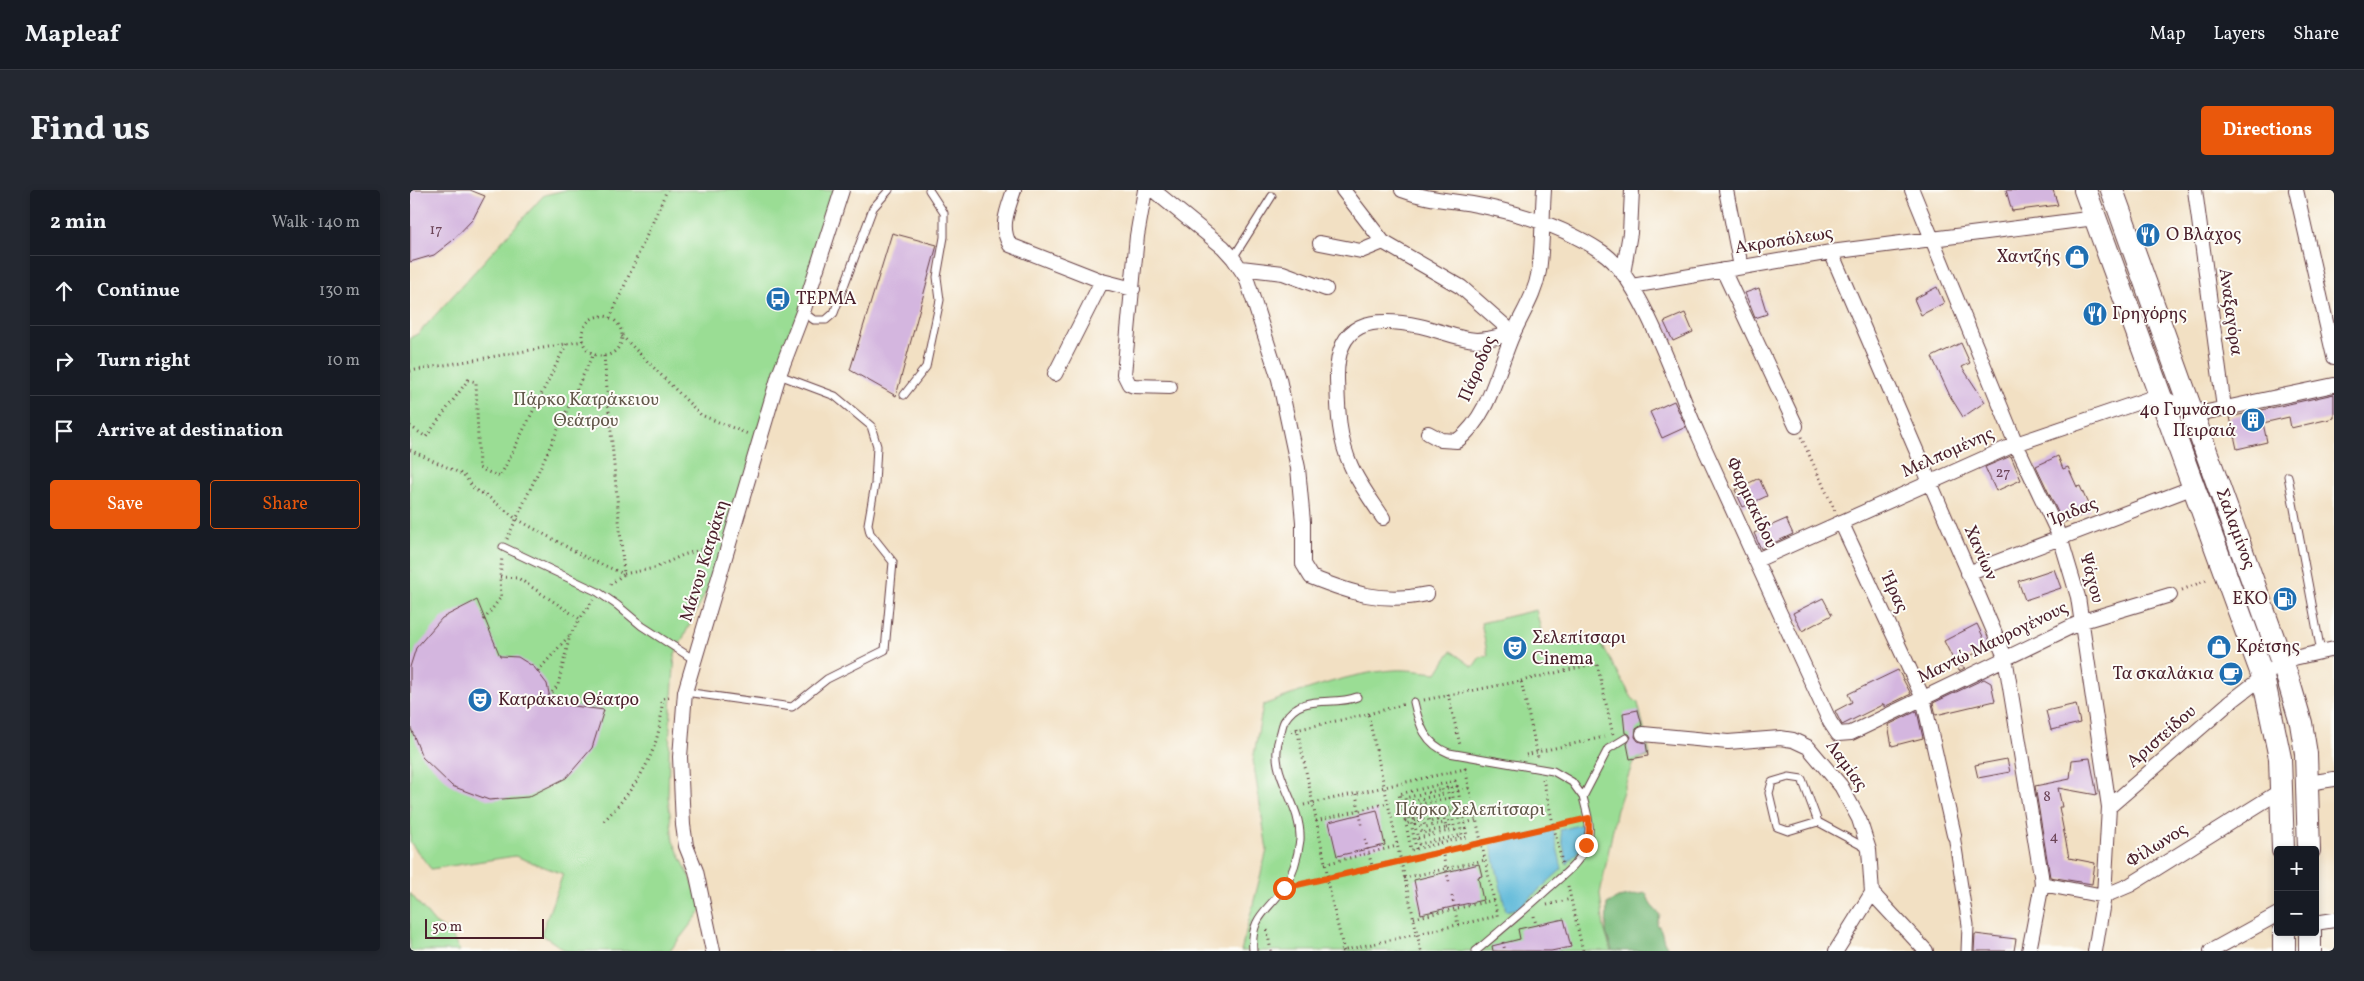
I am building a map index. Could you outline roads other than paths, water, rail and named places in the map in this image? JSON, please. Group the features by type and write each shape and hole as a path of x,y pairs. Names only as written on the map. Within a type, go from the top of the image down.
{"main road":[{"name":"Σαλαμίνος","path":"2085,190 2264,677 2280,758 2283,846"},
{"name":"Σαλαμίνος","path":"2112,190 2283,663 2301,724 2308,784 2309,846"},
{"path":"2284,936 2284,951"},
{"path":"2310,936 2310,951"}],"street":[{"name":"Μάνου Κατράκη","path":"713,951 696,871 686,846 683,826 680,756 685,692 693,659 730,542 779,375 803,312 842,190"},
{"path":"1014,190 1004,227 1005,237 1010,245 1102,281 1133,289"},
{"path":"1145,190 1137,236 1124,368 1126,380 1134,386 1170,387"},
{"path":"1152,190 1237,263 1261,318 1279,379 1294,450 1301,495 1303,564 1306,572 1311,577 1361,595 1394,599 1427,594"},
{"path":"1343,190 1383,242 1461,287 1513,333"},
{"path":"1402,190 1436,201 1502,210 1542,222 1604,253 1632,286"},
{"name":"Πάροδος","path":"1428,433 1449,442 1456,441 1468,433 1490,396 1513,333 1536,286 1540,269 1544,190"},
{"path":"1623,274 1630,233 1632,190"},
{"path":"1726,190 1741,267"},
{"name":"Ψάχου","path":"1912,190 2016,444 2060,537 2078,597 2109,807 2104,896 2094,951"},
{"name":"Αναξαγόρα","path":"2195,190 2224,408"},
{"path":"2296,190 2334,357"},
{"name":"Ακροπόλεως","path":"1632,286 1831,252 2095,218"},
{"path":"1320,243 1361,251 1383,242"},
{"name":"Χανίων","path":"1831,252 1928,482 2005,657 2042,884"},
{"path":"1237,263 1283,273 1326,289"},
{"path":"1723,270 1796,426"},
{"path":"1055,374 1102,281"},
{"name":"Φαρμακίδου","path":"1632,286 1830,722 1838,734"},
{"path":"1383,518 1351,466 1341,437 1337,373 1342,342 1348,334 1359,327 1375,324 1420,326 1474,340 1513,333"},
{"path":"2160,395 2194,415 2334,385"},
{"name":"Μελπομένης","path":"1757,560 2016,444 2160,395"},
{"name":"Ίριδας","path":"1968,573 2194,487"},
{"name":"Ήρας","path":"1841,522 1923,698 1954,835 1968,925 1967,951"},
{"name":"Μαντώ Μαυρογένους","path":"1838,734 1851,733 2083,621 2170,595"},
{"path":"2283,663 2327,650"},
{"name":"Αριστείδου","path":"2109,807 2229,703 2283,663"},
{"name":"Λαμίας","path":"1643,734 1728,742 1780,738 1793,740 1808,747 1841,786 1859,819 1869,850 1872,893"},
{"path":"2308,784 2334,779"},
{"name":"Φίλωνος","path":"2104,896 2130,885 2282,790"},
{"path":"2028,951 2042,884 2104,896"},
{"path":"1836,951 1872,893 1926,951"},
{"path":"2211,951 2274,916"},
{"path":"2319,922 2334,920"}],"lane":[{"path":"803,312 814,320 826,320 834,313 873,208 889,190"},
{"path":"904,395 926,367 940,300 937,277 944,237 944,213 929,190"},
{"path":"1237,263 1272,196"},
{"path":"685,692 792,707 828,679 886,650 894,562 870,533 868,524 875,484 877,446 871,426 848,405 834,396 779,375"},
{"path":"2288,476 2327,650"},
{"path":"504,547 598,592 642,626 693,659"},
{"path":"1253,951 1252,931 1259,918 1284,888 1291,876 1299,852 1300,829 1294,807 1279,775 1276,759 1276,745 1284,721 1308,702 1346,701 1357,697"},
{"path":"1414,702 1424,735 1437,748 1462,755 1541,768 1562,775 1572,782 1583,797 1589,818 1589,832 1586,845 1578,860 1529,909 1476,951"},
{"path":"1583,797 1602,758 1615,744 1626,738"},
{"path":"1818,822 1788,831 1777,827 1769,793 1769,786 1772,782 1790,777 1802,779 1818,822 1869,850"}],"water":[{"path":"1583,824 1580,849 1567,864 1560,830"},
{"path":"1553,829 1562,869 1519,908 1506,911 1491,845"}],"place":[{"name":"Ο Βλάχος","path":"2148,235"},
{"name":"Χαντζής","path":"2077,257"},
{"name":"ΤΕΡΜΑ","path":"778,299"},
{"name":"Γρηγόρης","path":"2095,314"},
{"name":"4ο Γυμνάσιο Πειραιά","path":"2253,420"},
{"name":"EKO","path":"2285,599"},
{"name":"Κρέτσης","path":"2219,647"},
{"name":"Σελεπίτσαρι Cinema","path":"1515,648"},
{"name":"Τα σκαλάκια","path":"2231,674"},
{"name":"Κατράκειο Θέατρο","path":"480,700"}],"park label":[{"name":"Πάρκο Κατράκειου Θεάτρου","path":"586,410"},
{"name":"Πάρκο Σελεπίτσαρι","path":"1470,810"}]}
